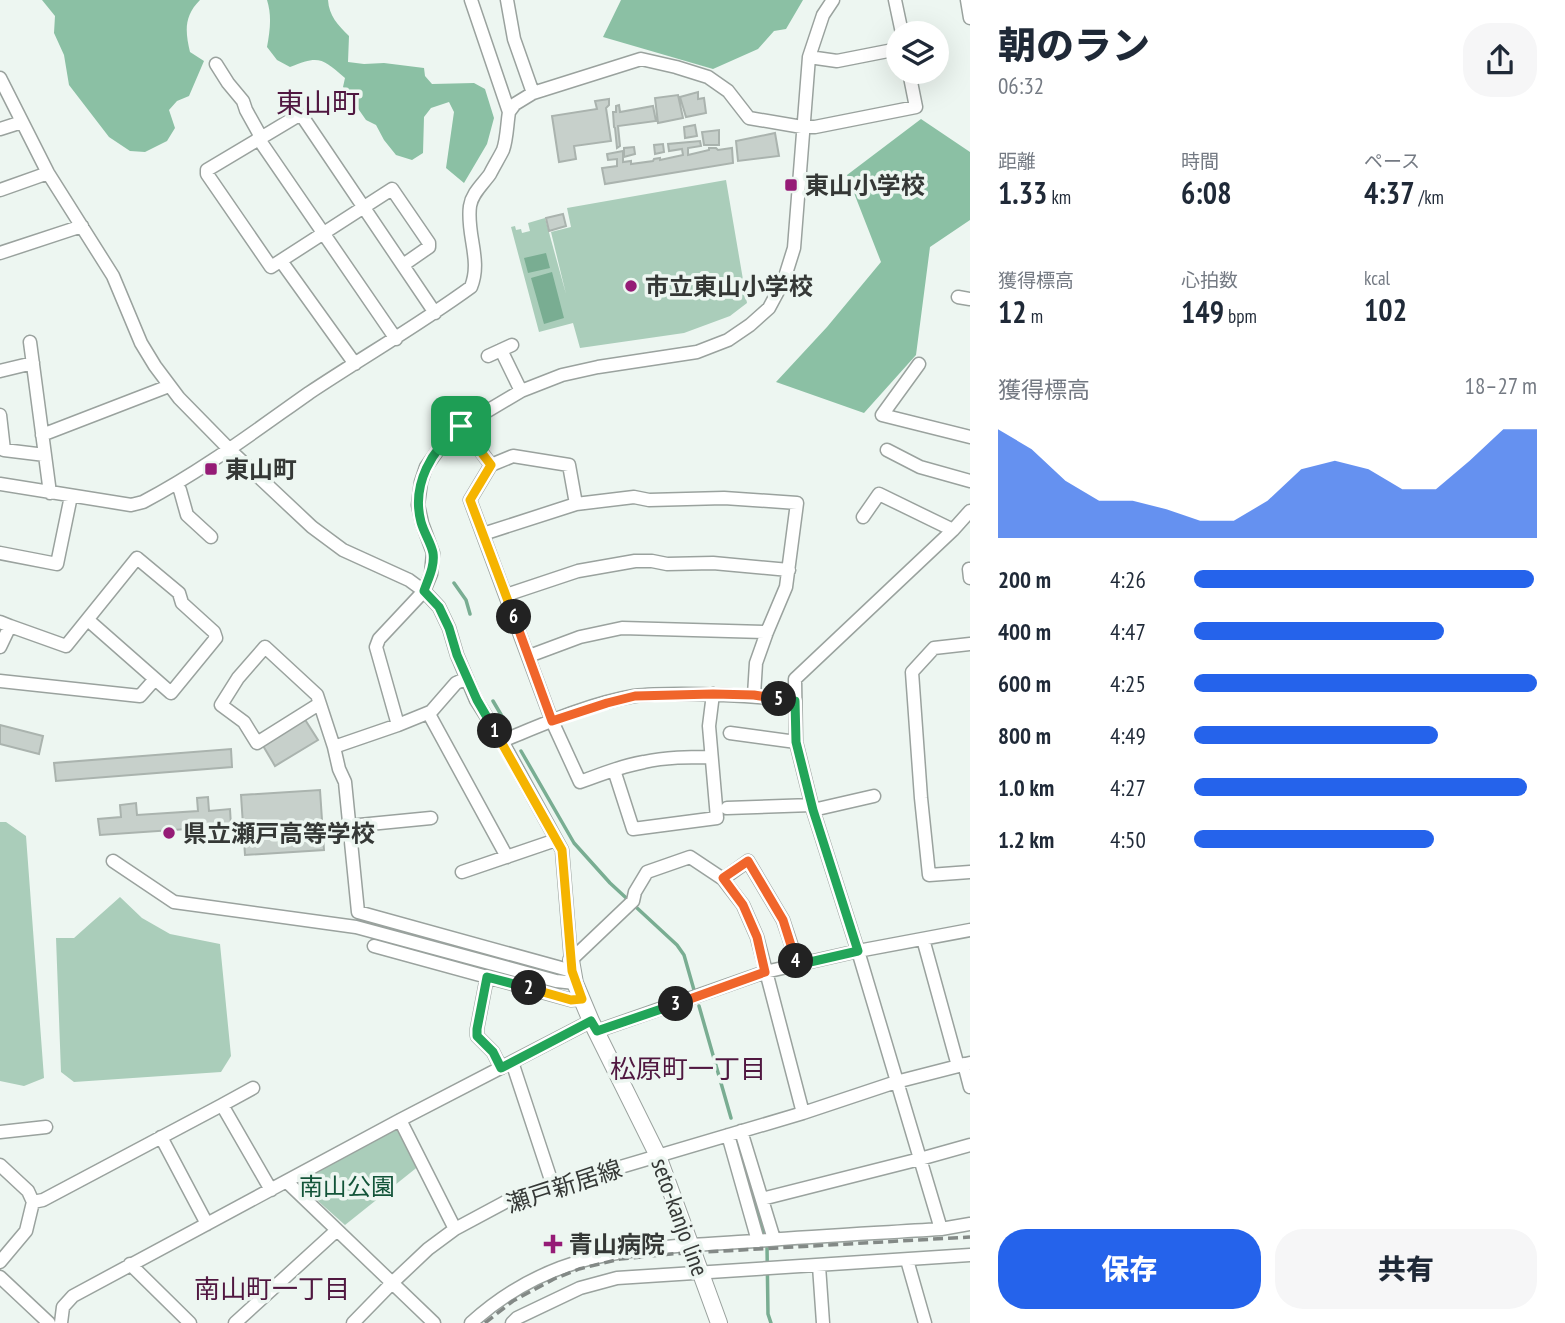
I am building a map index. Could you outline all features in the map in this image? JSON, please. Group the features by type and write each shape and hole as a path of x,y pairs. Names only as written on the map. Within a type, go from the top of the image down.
{"main road":[{"name":"seto-kanjo line","path":"573,972 594,1026 658,1156 719,1323"}],"street":[{"path":"471,0 509,112"},
{"path":"507,0 514,39 533,93"},
{"path":"398,725 376,647 379,639 424,591 431,574 433,553 418,505 426,467 449,436 461,426 521,391 562,375 598,367 698,352 728,340 769,308 784,280 794,248 808,57 823,15 833,0"},
{"path":"895,0 899,21"},
{"path":"967,0 970,18"},
{"path":"808,57 838,61 886,51"},
{"path":"0,484 131,505 143,502 230,450 309,393 435,313 471,286 477,269 471,234 470,204 504,147 509,112 514,104 533,93 640,59 708,77 727,91 749,118 815,127 916,107 911,84"},
{"path":"216,64 243,101 260,137 322,234 396,339"},
{"path":"0,78 48,173 113,276 141,343 169,386 230,450 312,527 344,550 409,580 439,607 477,700 562,850 573,972"},
{"path":"403,265 429,247 429,243 393,190 364,208 322,234 271,267 207,174 207,170 260,137 299,115 302,116 364,208 403,265 435,313"},
{"path":"0,129 22,122"},
{"path":"0,190 48,173"},
{"path":"0,253 82,226"},
{"path":"281,261 355,364"},
{"path":"30,342 50,493"},
{"path":"488,356 506,347 521,391"},
{"path":"0,372 33,363"},
{"path":"919,364 882,415 970,438"},
{"path":"43,435 169,386"},
{"path":"0,415 4,450 45,455"},
{"path":"461,426 491,465"},
{"path":"887,450 920,467 970,481"},
{"path":"576,504 569,466 513,456 491,465 470,500 552,721 580,782 646,761 711,757"},
{"path":"175,484 180,491 187,515 211,537"},
{"path":"863,517 880,494 953,530"},
{"path":"0,553 57,564 71,496"},
{"path":"483,534 576,504 634,497 649,500 724,498 797,503 786,587 757,663 754,695"},
{"path":"941,1229 813,807 796,742 795,679 970,511"},
{"path":"0,647 5,624 66,646 137,558 179,593 182,603 214,632 216,638 171,693 88,620"},
{"path":"506,594 578,571 635,561 789,570"},
{"path":"529,656 580,637 622,628 767,632"},
{"path":"970,644 934,648 912,672 929,876 970,872"},
{"path":"319,704 257,743 244,722 221,705 238,678 265,647 317,695 345,782 358,912 573,972"},
{"path":"429,714 456,683 467,678"},
{"path":"0,681 141,696 155,679"},
{"path":"614,770 633,829 717,818 709,726 713,694"},
{"path":"502,741 552,721 635,696 754,695 795,701"},
{"path":"334,747 430,712 508,857"},
{"path":"730,733 796,742"},
{"path":"727,808 813,807 874,796"},
{"path":"349,826 430,818"},
{"path":"462,872 556,840"},
{"path":"113,860 174,902 356,927 556,981 573,972 630,904 647,872 690,856 723,878 743,905 757,937 803,1113"},
{"path":"723,878 748,861 783,920 797,965"},
{"path":"61,1323 62,1307 73,1296 506,1065 594,1026 765,972 970,930"},
{"path":"923,939 970,1087"},
{"path":"374,946 571,1000 582,999"},
{"path":"487,977 477,1036 506,1065 554,1186"},
{"name":"瀬戸新居線","path":"353,1323 428,1249 455,1229 509,1200 964,1064"},
{"path":"33,1202 43,1200 253,1088"},
{"path":"222,1105 271,1190"},
{"path":"400,1120 455,1229"},
{"path":"0,1132 46,1127"},
{"path":"741,1131 762,1199 767,1240"},
{"path":"728,1135 767,1240"},
{"path":"161,1138 207,1224"},
{"path":"762,1199 970,1145"},
{"path":"0,1165 28,1191 33,1202 26,1231 0,1262"},
{"path":"287,1182 434,1323"},
{"path":"471,1323 513,1290 543,1274 593,1256 690,1245 941,1229 970,1224"},
{"path":"234,1323 337,1230"},
{"path":"512,1323 517,1318 580,1288 617,1278 970,1255"},
{"path":"907,1261 925,1323"},
{"path":"130,1265 190,1323"},
{"path":"820,1266 823,1323"},
{"path":"0,1277 49,1323"}],"green space":[{"path":"726,180 747,303 730,316 684,333 580,348 573,323 539,332 511,227 521,229 522,233 530,231 528,223 545,218 566,294 551,232 571,227 567,208"},
{"path":"0,822 6,822 26,836 44,1078 24,1086 0,1081"},
{"path":"120,897 142,918 170,934 220,944 231,1056 221,1072 74,1082 61,1072 56,938 74,938"},
{"name":"南山公園","path":"396,1127 401,1130 420,1165 345,1225 299,1184 299,1180"}],"shaded area":[{"path":"42,0 200,0 188,18 187,37 190,52 204,61 189,96 177,101 169,110 175,128 167,141 145,152 130,151 109,137 69,85 64,55 54,33 55,16"},
{"path":"267,0 328,0 332,16 349,36 348,62 424,68 425,76 432,84 474,83 485,89 494,118 487,144 464,183 446,168 454,112 449,102 431,108 424,117 423,153 412,160 396,155 376,125 366,120 343,87 345,78 337,71 320,60 290,67 277,60 267,47 270,12"},
{"path":"621,0 803,0 786,29 774,31 758,49 713,69 603,37"},
{"path":"921,119 970,152 970,220 930,247 916,355 864,413 776,382 827,327 881,262 847,175"},
{"path":"546,253 550,268 528,273 524,258"},
{"path":"552,272 564,318 544,324 531,278"}],"building":[{"path":"698,92 698,99 704,98 706,113 686,117 680,97"},
{"path":"678,95 683,118 658,123 655,98"},
{"path":"609,99 606,108 611,141 574,146 576,159 559,162 552,116 597,109 595,101"},
{"path":"619,105 620,112 653,106 656,121 618,126 620,146 617,148 613,112 616,112 616,106"},
{"path":"695,125 697,136 685,138 684,127"},
{"path":"719,130 719,145 704,145 702,132"},
{"path":"775,133 779,156 738,161 736,141"},
{"path":"700,141 701,146 688,148 688,155 709,148 732,148 733,163 605,184 602,168 617,166 617,159 608,160 607,154 623,151 623,162 631,161 631,164 653,161 683,155 682,149 669,151 668,144"},
{"path":"663,144 664,152 655,154 654,145"},
{"path":"634,147 635,154 624,157 624,148"},
{"path":"563,214 566,226 549,231 546,218"},
{"path":"304,718 318,740 275,766 262,744"},
{"path":"0,725 43,736 39,754 0,744"},
{"path":"231,749 232,767 56,781 54,763"},
{"path":"320,790 324,850 245,855 241,795"},
{"path":"208,797 209,811 230,809 231,826 100,835 98,819 121,817 120,805 136,803 137,815 198,811 197,798"}],"waterway":[{"path":"454,583 466,600 470,614"},
{"path":"493,701 503,718"},
{"path":"521,751 574,843 610,883 677,945 684,955 694,990"},
{"path":"699,1006 731,1118"},
{"path":"739,1146 767,1246 768,1314 771,1323"}],"railway":[{"path":"485,1323 513,1301 554,1279 579,1269 620,1259 970,1237"}],"place":[{"name":"東山小学校","path":"791,185"},
{"name":"市立東山小学校","path":"631,286"},
{"name":"東山町","path":"211,469"},
{"name":"県立瀬戸高等学校","path":"169,833"},
{"name":"青山病院","path":"553,1244"}],"district":[{"name":"東山町","path":"318,102"},
{"name":"松原町一丁目","path":"688,1068"},
{"name":"南山町一丁目","path":"272,1288"}],"route":[{"path":"461,426 491,465 470,500 552,721 635,696 754,695 795,701 796,742 813,810 858,951 797,965 783,920 748,861 723,878 743,905 757,937 765,972 597,1031 591,1021 501,1068 493,1052 477,1036 487,977 571,1000 582,999 572,971 562,850 477,700 439,607 424,591 431,574 433,553 418,505 421,482 426,467 435,454 461,426"}]}
